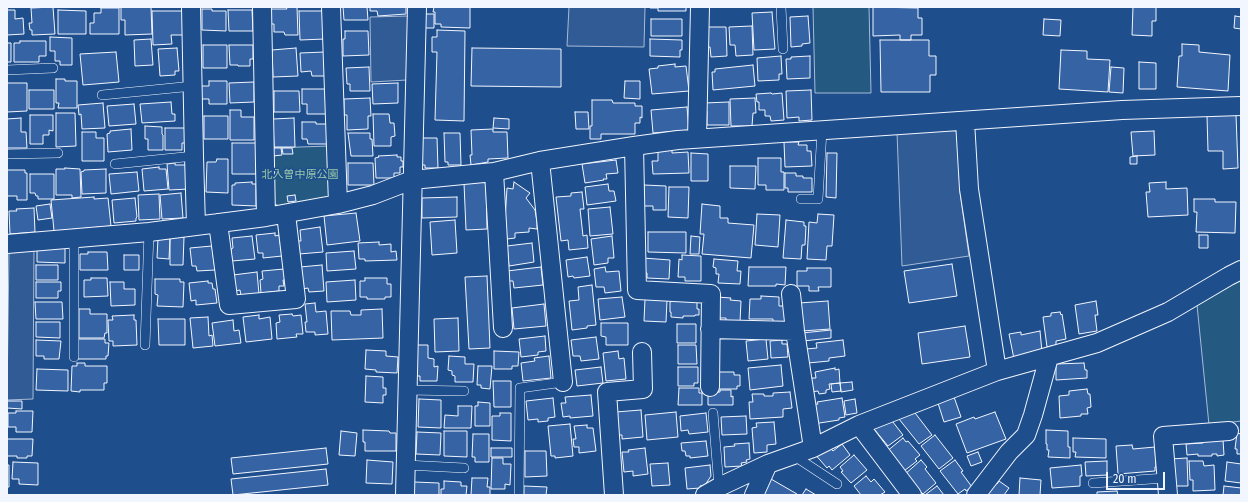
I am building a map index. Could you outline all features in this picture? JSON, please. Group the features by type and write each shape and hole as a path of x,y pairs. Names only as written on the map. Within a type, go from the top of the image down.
{"street":[{"path":"192,7 196,226"},
{"path":"262,7 266,218"},
{"path":"331,7 338,204"},
{"path":"405,495 417,7"},
{"path":"697,138 700,7"},
{"path":"7,244 149,232 266,218 338,204 373,195 412,180 494,172 540,162 634,146 697,138 1122,110 1241,106"},
{"path":"964,121 969,189 997,371"},
{"path":"634,146 637,290 711,294 710,388"},
{"path":"540,162 563,382"},
{"path":"494,172 503,328"},
{"path":"218,223 229,305 296,299 286,214"},
{"path":"712,491 768,464 813,448 859,425 997,371 1097,343 1168,312 1228,276 1241,270"},
{"path":"791,294 795,331 813,448"},
{"path":"710,329 795,331"},
{"path":"614,495 608,392 643,389 642,352"},
{"path":"976,495 1009,452 1026,435 1049,357"},
{"path":"859,425 912,495"},
{"path":"1167,486 1163,436 1229,430"},
{"path":"754,495 768,464"}],"lane":[{"path":"781,7 784,48"},
{"path":"7,70 53,68"},
{"path":"102,95 193,86"},
{"path":"802,199 818,199 822,130"},
{"path":"7,154 58,153"},
{"path":"115,164 194,156"},
{"path":"145,345 149,232"},
{"path":"74,239 74,356"},
{"path":"519,495 520,388 563,382"},
{"path":"407,390 464,391"},
{"path":"712,491 713,413"},
{"path":"793,455 836,484"},
{"path":"406,465 464,468"},
{"path":"1093,483 1167,486"}],"green space":[{"path":"813,7 869,7 871,93 815,93"},
{"name":"北入曽中原公園","path":"329,146 331,197 281,207 273,203 272,148"},
{"path":"1241,280 1241,421 1209,425 1197,305"}],"shaded area":[{"path":"569,7 645,7 644,47 567,46"},
{"path":"408,16 407,80 371,82 370,17"},
{"path":"957,129 960,192 969,256 902,266 897,132"},
{"path":"34,247 33,399 7,400 9,250"}],"building":[{"path":"53,7 55,34 32,35 32,30 30,30 29,23 32,23 31,8"},
{"path":"121,7 151,7 152,34 125,35 125,20 121,20"},
{"path":"286,7 297,7 298,35 285,35 284,32 274,32 274,24 271,24 271,9 287,9"},
{"path":"343,7 367,7 368,20 344,20"},
{"path":"370,7 406,7 406,14 378,16 377,11 370,11"},
{"path":"434,7 470,7 470,28 441,27 441,24 435,24 435,12 433,12"},
{"path":"650,7 686,7 686,11 658,11 658,8"},
{"path":"873,7 918,8 918,18 922,18 922,35 911,35 911,40 900,40 900,35 873,36"},
{"path":"1133,7 1156,7 1156,21 1152,21 1152,36 1132,35"},
{"path":"101,8 119,8 119,34 90,34 90,23 94,23 94,13 101,13"},
{"path":"202,9 226,11 226,31 202,30"},
{"path":"7,10 15,10 15,19 23,18 24,34 7,35"},
{"path":"58,10 86,11 86,34 58,34"},
{"path":"228,10 252,10 253,31 229,31"},
{"path":"152,11 185,11 185,35 171,35 172,44 153,45"},
{"path":"299,11 324,11 325,39 300,40"},
{"path":"772,12 775,49 754,50 752,13"},
{"path":"423,14 434,14 434,28 423,28"},
{"path":"808,16 810,43 802,44 802,46 791,47 790,17"},
{"path":"1235,16 1241,17 1241,29 1234,28"},
{"path":"651,19 682,19 682,36 651,36"},
{"path":"1044,19 1061,20 1060,36 1043,35"},
{"path":"752,26 753,55 736,56 735,45 730,45 729,27"},
{"path":"708,27 726,27 727,56 711,57 710,47 707,47"},
{"path":"437,30 465,31 464,121 435,120 437,52 432,52 432,37 437,37"},
{"path":"345,31 368,31 369,55 343,56 343,39 345,39"},
{"path":"50,37 72,38 72,65 60,65 60,61 55,61 55,51 50,51"},
{"path":"151,39 153,65 135,66 134,40"},
{"path":"650,39 682,40 680,57 650,56"},
{"path":"880,40 929,40 929,56 936,56 936,75 930,75 930,92 881,92"},
{"path":"20,41 46,41 46,56 39,56 39,62 14,62 14,43 20,43"},
{"path":"7,43 11,43 11,62 7,62"},
{"path":"1182,44 1199,45 1199,52 1230,55 1228,91 1177,87 1179,56 1182,56"},
{"path":"203,45 227,45 227,68 203,68"},
{"path":"229,45 253,45 253,59 250,59 250,66 230,65"},
{"path":"177,48 179,71 175,71 175,75 160,76 158,49"},
{"path":"296,48 298,76 273,77 272,50"},
{"path":"472,48 561,49 561,87 471,86"},
{"path":"1061,50 1087,51 1087,59 1110,60 1108,92 1059,89"},
{"path":"116,52 119,82 83,85 80,54"},
{"path":"325,52 327,76 312,76 311,71 301,72 300,53"},
{"path":"781,56 782,74 779,74 779,80 758,81 757,58"},
{"path":"810,56 810,78 787,79 786,59 791,59 791,57"},
{"path":"1139,62 1156,63 1156,89 1139,89"},
{"path":"675,64 675,67 686,66 689,91 652,94 649,69 658,68 658,66"},
{"path":"753,65 755,86 713,90 712,72 715,72 715,69"},
{"path":"369,67 370,91 350,91 350,84 347,84 346,68"},
{"path":"1111,67 1124,68 1123,93 1109,92"},
{"path":"56,79 77,81 77,108 58,108 59,103 56,103"},
{"path":"209,81 227,81 227,104 209,104 209,99 201,99 201,86 209,86"},
{"path":"625,81 640,81 640,99 624,98"},
{"path":"254,82 254,102 230,103 229,83"},
{"path":"7,83 27,83 27,111 7,112"},
{"path":"398,83 398,103 373,104 372,84"},
{"path":"302,89 325,89 326,114 307,114 307,104 302,104"},
{"path":"29,90 54,90 54,109 29,109"},
{"path":"811,90 812,120 799,121 799,117 787,118 786,91"},
{"path":"274,91 299,91 300,112 274,112"},
{"path":"782,93 784,120 771,121 770,116 765,116 765,110 759,110 759,102 757,102 756,94"},
{"path":"370,98 371,116 368,116 368,129 347,130 347,115 344,115 344,99"},
{"path":"755,98 756,113 753,113 752,126 731,126 730,99"},
{"path":"592,100 612,100 613,103 635,103 635,106 642,106 642,118 640,117 640,123 635,123 635,134 601,134 601,139 590,139 590,126 592,126"},
{"path":"171,102 172,114 175,114 175,121 142,123 140,104"},
{"path":"729,102 729,125 707,125 707,111 704,111 704,103"},
{"path":"103,103 105,128 82,129 81,114 79,115 78,105"},
{"path":"134,104 136,124 109,126 107,106"},
{"path":"687,107 689,130 653,133 651,110"},
{"path":"230,110 241,110 241,117 254,117 254,140 230,140"},
{"path":"575,112 588,112 589,129 576,129"},
{"path":"56,113 75,113 76,146 56,147"},
{"path":"373,114 389,114 390,123 394,123 395,136 391,137 391,146 374,146"},
{"path":"30,115 53,115 53,131 49,130 49,135 43,135 43,144 30,144"},
{"path":"1236,115 1238,168 1223,169 1223,151 1208,151 1207,116"},
{"path":"204,116 228,116 228,139 204,139"},
{"path":"21,118 21,132 26,132 27,148 7,148 7,119"},
{"path":"294,118 295,147 274,147 273,119"},
{"path":"494,118 509,119 509,129 493,128"},
{"path":"302,122 328,124 328,144 308,144 307,139 302,139"},
{"path":"145,126 162,127 163,150 148,150 148,139 145,139"},
{"path":"165,128 187,128 187,143 182,143 182,150 165,150"},
{"path":"131,129 132,150 108,152 107,134 110,133 110,131"},
{"path":"493,129 493,132 507,132 508,158 488,159 488,162 471,165 471,130"},
{"path":"1154,131 1155,155 1133,156 1131,132"},
{"path":"82,132 96,132 96,138 104,138 104,161 82,161"},
{"path":"348,133 370,133 370,139 372,139 373,156 351,156"},
{"path":"444,133 460,133 461,165 448,165 448,162 445,162"},
{"path":"421,138 437,138 438,168 425,168 425,165 422,165"},
{"path":"784,142 799,142 798,145 807,145 807,151 811,151 812,166 785,167"},
{"path":"232,143 256,143 256,174 232,174"},
{"path":"273,148 281,148 282,155 273,156"},
{"path":"282,148 292,148 293,154 283,154"},
{"path":"658,149 672,149 672,153 688,152 689,173 653,174 652,161 658,161"},
{"path":"691,153 708,154 708,181 691,181"},
{"path":"827,153 837,153 836,198 826,197"},
{"path":"397,155 397,157 401,157 401,161 403,161 403,167 400,167 400,173 394,173 394,178 376,178 375,158 379,157 378,156"},
{"path":"1137,156 1137,164 1130,164 1130,157"},
{"path":"758,158 781,158 781,172 784,172 784,190 766,190 766,185 758,185"},
{"path":"217,159 228,159 228,193 206,192 207,162 216,162"},
{"path":"616,160 618,173 606,174 607,179 603,179 604,180 585,183 582,164"},
{"path":"175,163 175,165 187,165 189,189 169,190 167,164"},
{"path":"348,163 373,163 374,185 348,185"},
{"path":"730,166 756,166 755,189 730,188"},
{"path":"159,167 159,169 166,169 168,189 144,191 142,169"},
{"path":"56,169 80,169 81,197 72,198 72,195 56,195"},
{"path":"106,169 106,193 82,194 81,172 84,170"},
{"path":"7,170 25,170 25,173 27,173 27,200 17,200 17,196 7,196"},
{"path":"137,172 139,191 111,194 109,174"},
{"path":"785,173 796,173 796,176 812,178 812,192 788,192 788,188 785,188"},
{"path":"30,174 54,174 54,199 38,199 38,196 36,196 35,193 30,193"},
{"path":"252,182 252,184 256,184 256,206 232,205 232,185 235,185 235,183"},
{"path":"486,182 487,229 466,230 464,183"},
{"path":"514,182 530,193 526,198 535,210 537,229 529,228 529,232 515,233 515,238 507,239 505,220 507,188 513,189"},
{"path":"1166,182 1166,189 1187,188 1188,215 1148,217 1146,192 1150,192 1149,183"},
{"path":"608,184 609,191 614,191 616,201 587,205 585,187"},
{"path":"644,185 666,186 666,210 653,210 653,206 644,206"},
{"path":"669,187 689,187 688,218 668,217"},
{"path":"582,192 584,209 580,209 583,236 587,235 588,248 569,250 568,240 561,241 556,197 571,196 571,193"},
{"path":"181,193 183,218 162,219 160,195"},
{"path":"159,194 160,219 139,220 138,195"},
{"path":"295,195 296,201 288,202 287,196"},
{"path":"94,197 94,199 108,198 111,226 54,231 51,200"},
{"path":"457,197 457,217 422,218 422,198"},
{"path":"135,198 136,221 114,223 112,200"},
{"path":"1194,199 1215,199 1215,202 1236,202 1235,233 1196,232 1197,212 1194,212"},
{"path":"50,204 52,218 38,220 36,206"},
{"path":"702,204 720,206 720,218 728,218 728,223 754,225 751,258 702,254 704,234 700,234"},
{"path":"610,207 613,234 590,236 588,209"},
{"path":"34,208 35,232 10,234 9,211"},
{"path":"356,213 360,241 327,245 324,216"},
{"path":"757,214 780,215 778,247 755,245"},
{"path":"818,214 834,215 832,246 827,246 826,260 807,259 809,222 817,223"},
{"path":"455,220 457,253 432,255 430,222"},
{"path":"786,220 804,222 804,226 806,226 805,245 802,245 801,259 783,258"},
{"path":"320,227 323,252 299,254 298,241 301,241 300,230"},
{"path":"648,232 686,232 686,253 648,252"},
{"path":"275,233 275,236 279,235 282,256 263,258 263,253 258,253 256,235"},
{"path":"1199,235 1208,235 1208,248 1199,248"},
{"path":"252,236 255,259 232,261 232,238"},
{"path":"612,236 614,258 608,258 608,263 594,265 591,239"},
{"path":"691,236 700,237 699,254 690,254"},
{"path":"170,237 184,237 183,265 170,265"},
{"path":"158,238 170,238 169,259 157,258"},
{"path":"379,242 379,245 391,244 391,252 396,251 397,260 365,261 365,259 359,259 358,243"},
{"path":"532,243 534,262 509,266 507,246"},
{"path":"212,246 215,270 197,271 196,266 192,266 190,248"},
{"path":"37,247 65,247 65,263 37,262"},
{"path":"354,251 356,269 327,271 326,253"},
{"path":"88,252 107,252 108,270 80,270 80,254 88,254"},
{"path":"124,255 139,255 139,270 124,270"},
{"path":"682,255 701,256 701,281 685,281 685,277 678,277 679,259 682,260"},
{"path":"587,257 590,276 574,278 573,276 568,277 566,260"},
{"path":"643,258 670,260 669,279 647,278 647,273 643,273"},
{"path":"714,259 738,261 737,271 741,271 740,284 718,283 719,274 716,274 716,268 713,267"},
{"path":"952,264 957,296 909,303 904,271"},
{"path":"36,265 58,265 58,280 36,280"},
{"path":"322,265 324,291 309,292 308,288 302,289 300,267"},
{"path":"541,267 543,285 514,288 513,281 508,281 507,271"},
{"path":"605,267 606,272 619,271 621,291 605,293 604,287 596,287 594,269"},
{"path":"749,267 786,267 785,285 776,284 776,286 748,286"},
{"path":"807,268 831,268 831,287 818,287 819,291 809,291 809,286 797,286 797,271 807,271"},
{"path":"284,269 284,286 279,286 279,291 261,293 260,280 263,279 262,271"},
{"path":"257,272 259,294 241,296 240,290 235,291 233,275"},
{"path":"487,276 490,348 469,349 465,277"},
{"path":"91,278 107,278 108,296 84,297 84,280 91,280"},
{"path":"365,278 387,278 387,284 391,284 391,297 385,297 385,299 367,299 367,297 360,297 360,281 365,281"},
{"path":"155,279 180,279 180,282 184,282 183,307 157,306 158,295 155,294"},
{"path":"355,280 356,300 327,302 326,282"},
{"path":"208,281 208,283 212,283 213,289 215,289 217,303 196,305 196,300 191,301 189,283"},
{"path":"36,282 61,282 61,291 58,291 58,298 36,298"},
{"path":"110,282 124,282 124,289 135,289 135,305 111,306"},
{"path":"592,285 596,325 572,330 569,301 579,300 578,287"},
{"path":"761,296 779,297 779,306 786,306 786,325 773,324 773,319 749,319 750,299 761,299"},
{"path":"622,297 625,317 600,320 598,299"},
{"path":"673,297 697,298 697,309 699,309 699,315 683,316 683,318 671,317 670,302 673,301"},
{"path":"717,297 731,298 730,300 741,301 740,322 726,322 726,318 718,318"},
{"path":"645,299 667,300 666,322 644,321"},
{"path":"828,301 830,329 802,331 799,303"},
{"path":"1096,301 1098,315 1095,315 1097,331 1079,334 1075,305"},
{"path":"35,302 62,302 63,319 36,319"},
{"path":"315,303 316,312 326,311 328,334 315,335 315,332 306,332 305,322 307,322 305,304"},
{"path":"544,304 546,326 514,329 512,308"},
{"path":"79,309 90,309 90,314 107,314 107,333 105,333 104,338 79,338"},
{"path":"382,309 383,338 332,340 331,311 350,311 351,315 361,315 361,310"},
{"path":"1060,312 1061,315 1062,314 1066,339 1056,341 1056,345 1047,347 1043,317 1051,316 1051,313"},
{"path":"292,314 293,316 301,315 303,334 296,334 297,337 277,339 276,323 280,322 279,315"},
{"path":"134,315 134,320 136,320 137,345 113,346 113,341 109,341 108,320 113,320 112,316"},
{"path":"259,315 259,319 270,317 272,339 246,342 243,317"},
{"path":"208,317 209,336 212,335 213,346 193,348 190,318"},
{"path":"458,318 459,351 435,352 434,319"},
{"path":"158,319 185,319 185,345 159,345"},
{"path":"233,320 234,331 239,330 241,343 215,346 212,323"},
{"path":"36,322 60,322 60,338 36,337"},
{"path":"601,323 628,323 628,345 606,345 606,337 601,336"},
{"path":"677,324 696,324 696,343 677,343"},
{"path":"965,326 970,357 922,364 918,333"},
{"path":"831,330 831,338 803,341 802,333"},
{"path":"1040,331 1042,352 1014,359 1009,334 1021,332 1021,335"},
{"path":"545,336 546,351 538,352 538,355 521,357 519,339"},
{"path":"596,337 599,359 581,361 580,356 573,356 571,340"},
{"path":"78,339 105,339 105,343 109,343 108,356 106,356 106,359 78,359"},
{"path":"766,339 768,359 748,361 746,341"},
{"path":"36,340 61,341 59,359 44,359 44,356 36,356"},
{"path":"782,340 782,344 787,344 788,357 771,358 770,341"},
{"path":"843,340 845,356 829,358 829,361 808,363 806,349 817,348 816,343"},
{"path":"416,345 428,345 428,358 434,359 434,367 438,366 437,381 420,381 420,376 415,376"},
{"path":"678,345 696,345 697,364 678,364"},
{"path":"366,350 386,351 386,356 398,357 397,373 376,372 376,370 365,369"},
{"path":"494,351 519,352 518,366 512,366 512,369 494,369"},
{"path":"618,351 619,359 624,358 626,379 606,381 603,353"},
{"path":"449,356 465,357 465,364 474,364 473,382 455,382 455,376 452,375 452,371 448,370"},
{"path":"549,356 551,378 523,381 521,363 535,361 534,358"},
{"path":"77,363 85,363 85,366 107,366 107,383 104,383 104,390 80,390 80,392 71,391 72,366 77,366"},
{"path":"1084,363 1085,370 1087,370 1087,378 1056,380 1056,364"},
{"path":"781,365 783,386 750,390 748,368"},
{"path":"478,366 492,366 490,389 481,388 481,385 477,385"},
{"path":"601,367 603,383 577,386 575,370"},
{"path":"678,367 698,367 698,383 694,383 694,386 678,386"},
{"path":"835,368 835,370 839,369 840,383 829,384 830,389 826,390 826,393 819,394 818,391 810,392 808,378 816,378 815,372"},
{"path":"37,369 68,370 68,391 36,390"},
{"path":"714,372 734,372 734,375 740,375 740,386 737,386 737,389 718,389"},
{"path":"366,376 383,377 383,388 386,388 386,395 383,395 383,403 365,402"},
{"path":"493,381 511,381 511,407 494,407"},
{"path":"852,382 853,390 841,392 840,383"},
{"path":"840,383 841,391 832,392 831,384"},
{"path":"679,388 699,388 699,393 702,393 702,405 678,405"},
{"path":"1087,389 1088,394 1090,394 1091,407 1087,408 1088,414 1060,418 1059,396 1069,395 1069,391"},
{"path":"720,390 731,390 733,405 708,405 708,392 720,392"},
{"path":"790,392 792,408 783,409 783,417 750,419 749,402 753,402 752,394 773,396 773,393"},
{"path":"953,394 961,417 944,422 937,400"},
{"path":"591,395 593,416 570,418 570,416 563,417 561,403 566,403 565,397"},
{"path":"553,398 555,417 548,418 548,421 538,422 538,419 528,420 526,401"},
{"path":"842,398 845,417 839,418 839,420 813,424 811,405 818,404 817,402"},
{"path":"419,399 441,400 441,428 418,427"},
{"path":"855,399 857,413 846,415 844,401"},
{"path":"7,401 22,401 22,409 7,408"},
{"path":"478,402 490,403 490,426 475,426 475,406 478,406"},
{"path":"458,406 472,406 471,428 444,428 445,415 458,416"},
{"path":"912,409 932,435 919,444 899,419"},
{"path":"641,410 643,437 622,439 622,435 618,435 616,412"},
{"path":"16,411 33,411 32,432 16,432 16,427 8,427 8,413 16,413"},
{"path":"676,412 678,437 647,440 645,415"},
{"path":"995,412 1006,439 967,453 956,424 974,417 975,419"},
{"path":"500,413 511,413 511,441 492,440 492,416 500,416"},
{"path":"706,413 708,432 689,434 688,430 681,431 680,416"},
{"path":"746,416 747,434 722,435 721,417"},
{"path":"889,417 903,435 888,446 874,429"},
{"path":"774,422 776,444 767,445 767,452 754,453 752,428 757,427 756,423"},
{"path":"570,424 573,456 555,458 555,456 551,456 548,426"},
{"path":"587,425 587,428 593,428 596,451 579,453 579,447 574,447 573,439 576,439 574,426"},
{"path":"363,430 389,431 390,433 396,433 396,451 365,451"},
{"path":"1046,430 1068,431 1070,458 1048,457 1049,450 1047,450 1046,444"},
{"path":"341,431 357,433 355,456 339,455"},
{"path":"444,431 467,431 467,457 444,456"},
{"path":"417,432 441,433 440,455 416,454"},
{"path":"1237,433 1241,434 1241,454 1237,454 1237,449 1235,449"},
{"path":"473,434 489,434 489,462 475,462 475,457 472,457"},
{"path":"935,435 953,458 939,469 921,446"},
{"path":"903,438 906,442 908,441 920,455 915,459 917,461 904,471 886,452"},
{"path":"1073,438 1106,439 1106,458 1075,457 1076,452 1073,452"},
{"path":"7,439 33,439 32,456 27,456 27,458 17,458 17,456 7,456"},
{"path":"1223,440 1224,455 1187,455 1186,444"},
{"path":"706,441 708,456 690,458 690,456 686,456 685,451 682,451 681,443"},
{"path":"749,443 750,459 746,460 747,462 741,463 742,466 725,467 724,447 735,446 734,444"},
{"path":"826,443 833,451 842,444 850,455 832,470 829,466 827,468 813,452"},
{"path":"1132,445 1133,449 1155,447 1155,471 1118,474 1116,446"},
{"path":"326,448 328,464 233,474 231,458"},
{"path":"491,448 512,448 512,457 491,457"},
{"path":"645,448 648,474 633,476 633,471 624,472 622,452"},
{"path":"525,451 546,451 547,476 525,477"},
{"path":"978,452 982,462 971,466 967,456"},
{"path":"854,455 867,470 851,483 841,472 843,471 840,467"},
{"path":"492,458 503,458 503,464 511,464 510,485 505,484 505,489 491,489"},
{"path":"1187,458 1188,486 1172,486 1170,459"},
{"path":"367,460 393,462 392,484 366,483"},
{"path":"921,460 927,467 925,469 936,483 923,494 920,491 919,492 904,475"},
{"path":"955,460 963,471 961,472 972,487 966,491 965,489 958,494 940,471"},
{"path":"1107,461 1107,475 1086,476 1085,462"},
{"path":"1189,461 1203,461 1204,466 1214,465 1215,490 1193,491 1193,480 1190,480"},
{"path":"13,462 38,463 38,485 19,484 19,479 12,479"},
{"path":"1227,462 1241,464 1241,483 1225,481"},
{"path":"668,463 670,485 652,486 650,464"},
{"path":"7,465 9,465 9,487 7,487"},
{"path":"710,465 711,476 705,485 700,486 700,488 687,489 685,468"},
{"path":"1081,465 1082,476 1080,476 1080,486 1052,488 1050,468"},
{"path":"326,469 328,485 233,495 231,479"},
{"path":"866,476 871,482 874,479 885,492 880,495 861,495 854,486"},
{"path":"472,478 488,478 487,487 490,487 490,495 471,495"},
{"path":"1020,478 1041,480 1040,495 1019,495"},
{"path":"771,479 797,494 797,495 761,495"},
{"path":"444,481 461,482 461,486 467,486 466,495 441,495 441,489 444,489"},
{"path":"993,481 997,484 999,481 1009,488 1004,495 982,495"},
{"path":"414,482 439,483 439,495 412,495"},
{"path":"524,486 547,487 546,495 524,495"},
{"path":"937,486 944,495 925,495"},
{"path":"1224,486 1241,488 1241,495 1223,495"},
{"path":"806,489 816,495 802,495"},
{"path":"1117,491 1118,495 1097,495 1097,492"}]}
